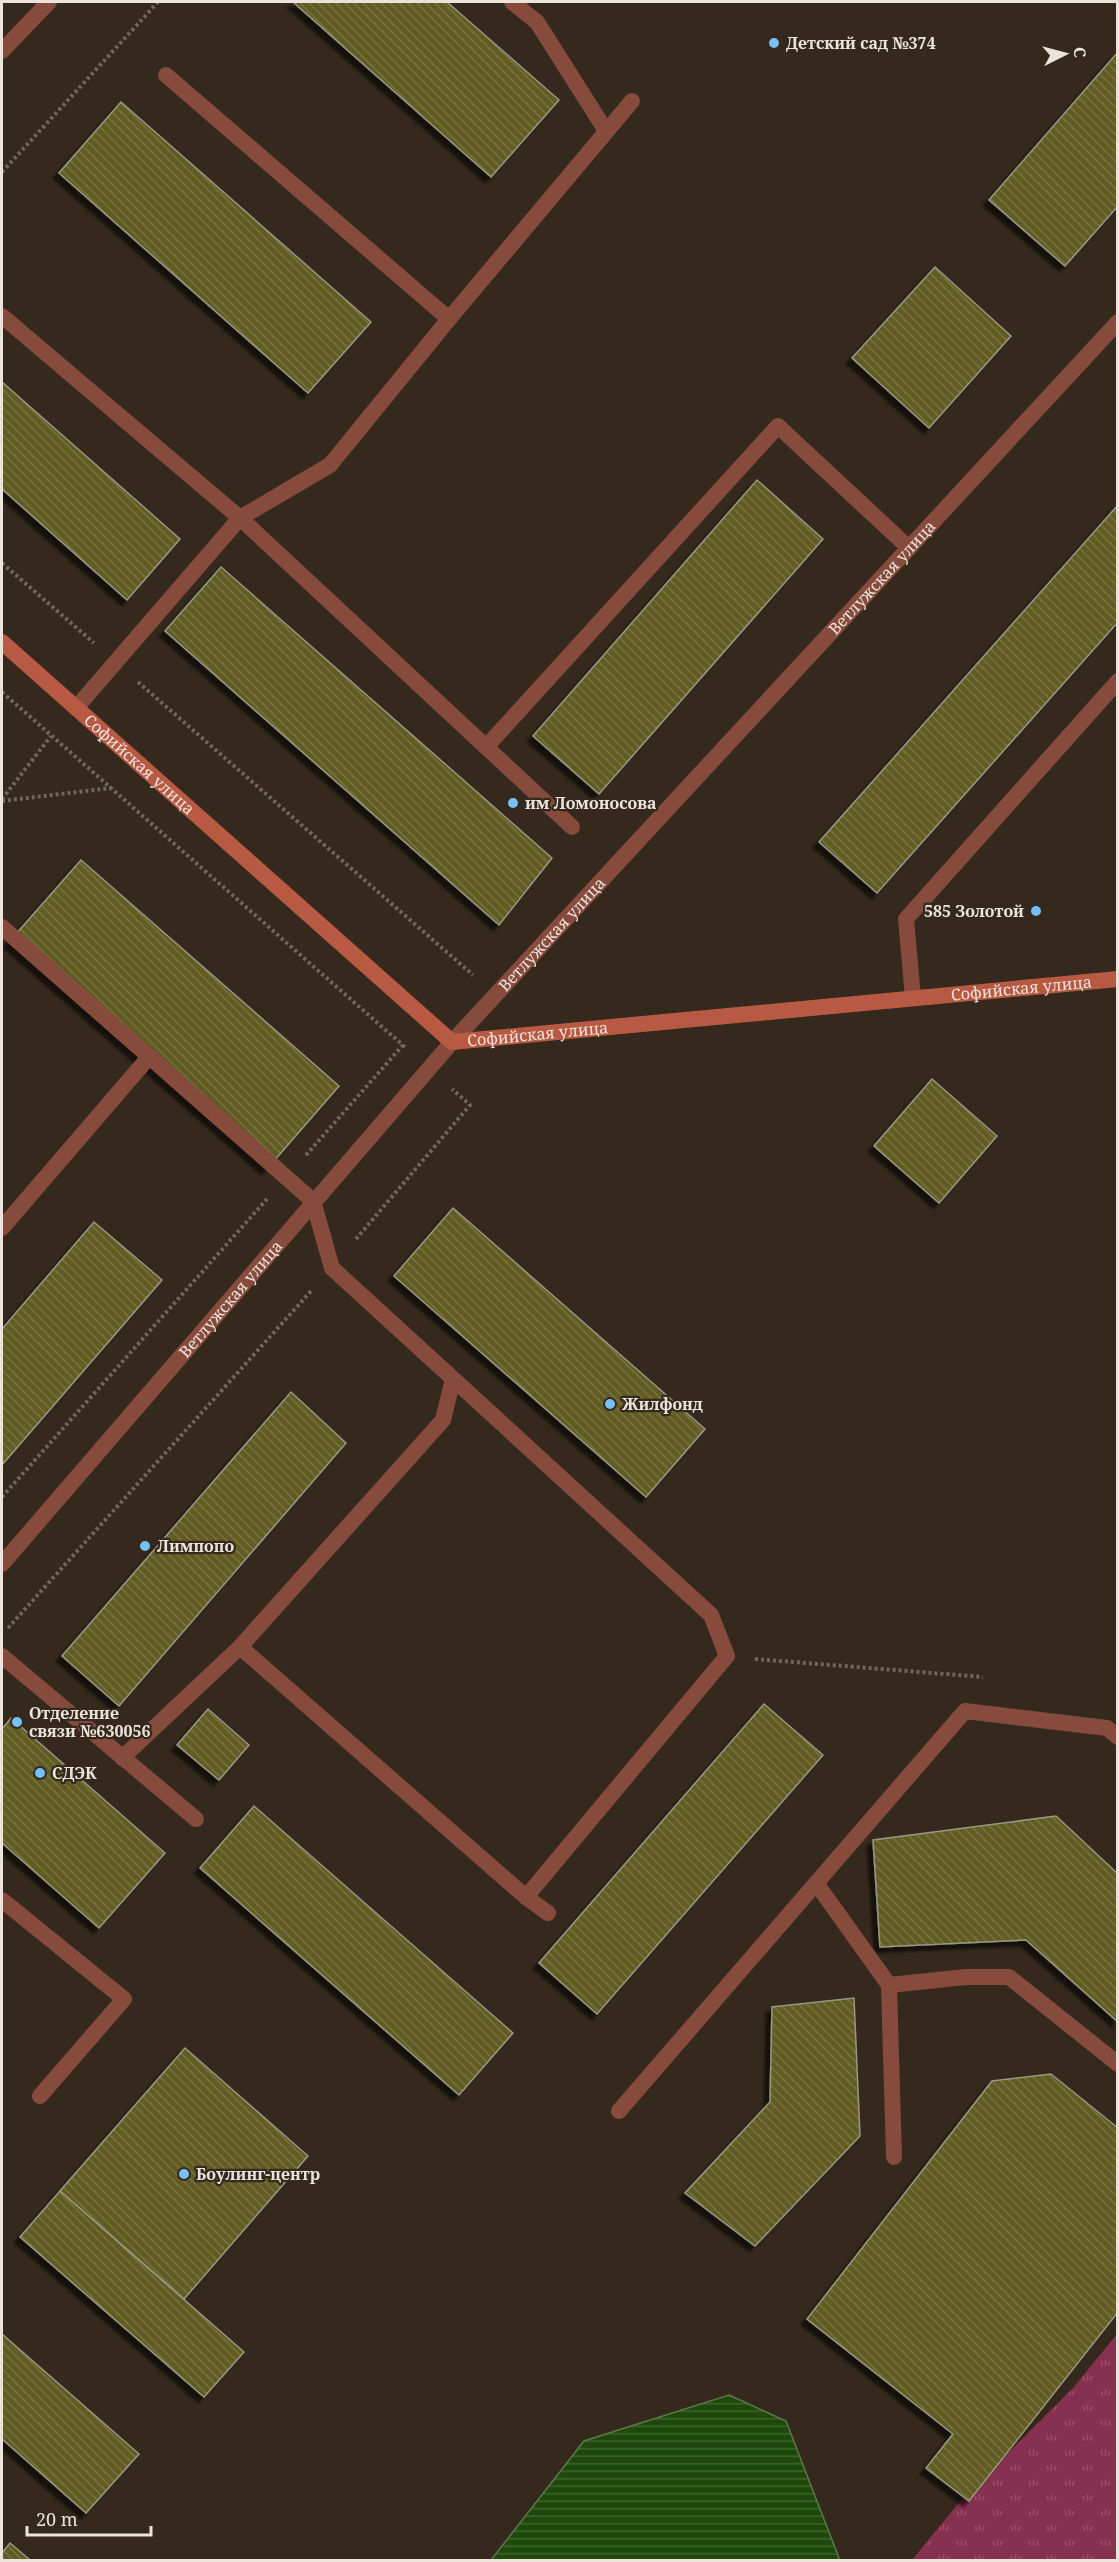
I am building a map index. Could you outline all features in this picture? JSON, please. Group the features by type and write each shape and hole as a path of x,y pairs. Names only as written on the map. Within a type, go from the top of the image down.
{"main road":[{"name":"Софийская улица","path":"2,642 452,1042 1118,979"}],"street":[{"path":"2,51 49,2"},
{"path":"512,2 537,22 606,132"},
{"path":"166,75 448,319"},
{"path":"76,708 240,518 330,465 448,319 632,101"},
{"path":"2,316 240,518 572,827"},
{"name":"Ветлужская улица","path":"2,1564 452,1042 1118,322"},
{"path":"486,747 778,426 909,548"},
{"path":"913,998 906,919 1118,681"},
{"path":"2,927 313,1201 332,1268 711,1615 727,1656 526,1897"},
{"path":"2,1228 149,1057"},
{"path":"122,1758 240,1647 443,1420 453,1380"},
{"path":"240,1647 526,1897 548,1913"},
{"path":"2,1656 196,1819"},
{"path":"620,2111 964,1711 1107,1728 1118,1737"},
{"path":"816,1883 889,1985 894,2157"},
{"path":"2,1900 124,1999 40,2096"},
{"path":"889,1985 966,1977 1009,1977 1118,2064"}],"path":[{"path":"2,172 158,2"},
{"path":"2,563 100,649"},
{"path":"136,681 495,995"},
{"path":"2,692 470,1105 332,1268 2,1635"},
{"path":"2,800 51,736"},
{"path":"2,800 111,788"},
{"path":"2,1497 403,1046"},
{"path":"727,1656 983,1677"}],"green space":[{"path":"1117,2334 1117,2560 912,2560 962,2499 1073,2388"}],"shaded area":[{"path":"729,2395 786,2421 839,2558 837,2560 491,2560 584,2441"}],"building":[{"path":"293,2 447,2 559,100 491,177"},
{"path":"1118,52 1118,206 1065,266 989,200"},
{"path":"121,102 371,322 308,393 59,173"},
{"path":"935,267 1011,336 929,428 852,358"},
{"path":"2,382 180,539 127,600 2,489"},
{"path":"757,480 823,539 599,794 533,736"},
{"path":"1118,505 1118,622 877,893 819,842"},
{"path":"221,567 552,858 499,925 165,631"},
{"path":"81,860 339,1086 267,1169 9,942"},
{"path":"932,1079 997,1136 939,1203 874,1146"},
{"path":"453,1208 705,1429 646,1497 394,1276"},
{"path":"94,1222 162,1280 2,1465 2,1329"},
{"path":"291,1392 346,1443 119,1706 62,1656"},
{"path":"764,1704 823,1755 597,2014 539,1963"},
{"path":"208,1709 249,1745 219,1780 177,1745"},
{"path":"11,1718 165,1853 99,1928 2,1843 2,1729"},
{"path":"254,1806 513,2033 459,2095 200,1868"},
{"path":"1056,1816 1118,1874 1118,2022 1026,1940 880,1947 873,1840"},
{"path":"854,1998 860,2136 755,2246 685,2193 770,2102 772,2007"},
{"name":"Боулинг-центр","path":"185,2048 308,2156 184,2299 60,2191"},
{"path":"1051,2074 1118,2128 1118,2312 969,2501 926,2468 953,2434 807,2319 992,2081"},
{"path":"60,2191 244,2352 204,2397 20,2237"},
{"path":"2,2334 139,2454 86,2513 2,2439"},
{"path":"10,2543 30,2560 2,2560 2,2553"}],"place":[{"name":"Детский сад №374","path":"774,43"},
{"name":"им Ломоносова","path":"513,803"},
{"name":"585 Золотой","path":"1036,911"},
{"name":"Жилфонд","path":"610,1404"},
{"name":"Лимпопо","path":"145,1546"},
{"name":"Отделение связи №630056","path":"17,1722"},
{"name":"СДЭК","path":"40,1773"},
{"name":"Боулинг-центр","path":"184,2174"}]}
